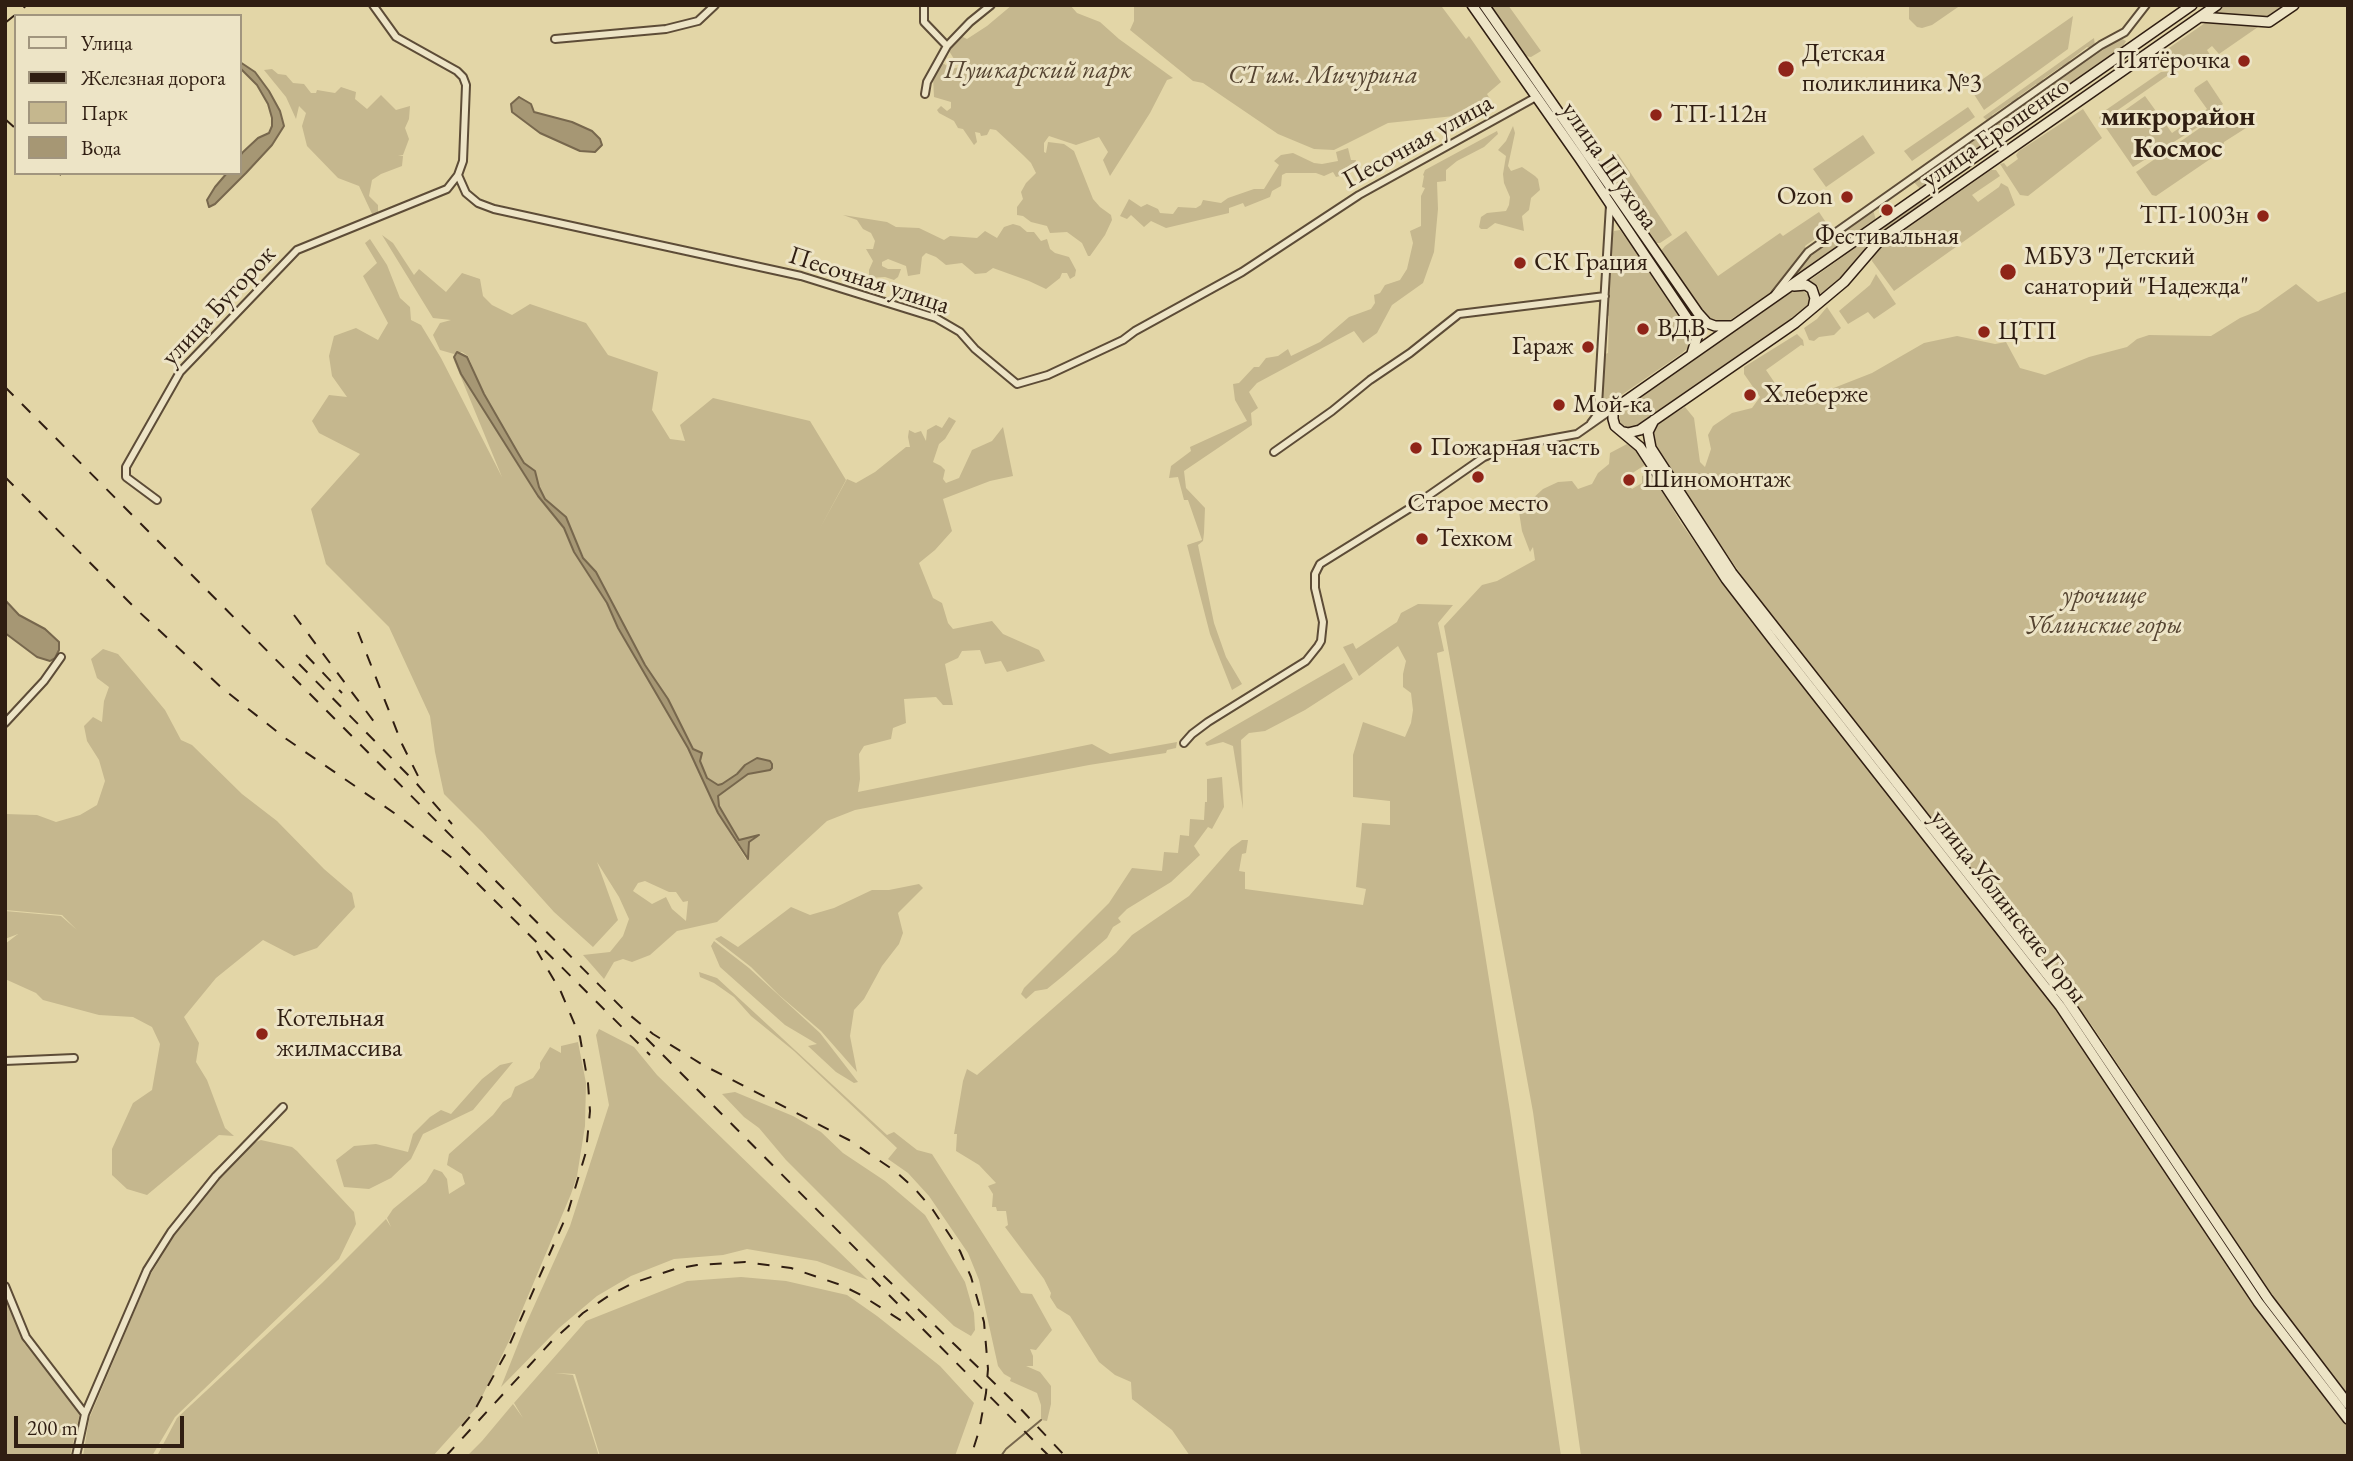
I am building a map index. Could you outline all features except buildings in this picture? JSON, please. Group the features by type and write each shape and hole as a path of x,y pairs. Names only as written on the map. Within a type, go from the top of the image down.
{"main road":[{"name":"улица Шухова","path":"1472,5 1522,67"},
{"name":"улица Шухова","path":"1484,5 1610,204 1693,327 1697,337 1692,355"},
{"path":"2193,5 2200,17 2269,22 2294,5"},
{"name":"улица Ерошенко","path":"1617,407 2193,5"},
{"name":"улица Ерошенко","path":"1618,428 1634,432 1654,420 1813,309 1860,266 1881,239 2217,5"},
{"name":"улица Шухова","path":"1540,94 1701,318 1715,326 1737,324"},
{"path":"1791,286 1806,285 1812,289 1815,298 1813,309"},
{"path":"1617,407 1613,413 1618,428"},
{"name":"улица Ублинские Горы","path":"1654,420 1648,432 1651,448 1732,573 2067,1000 2268,1298 2348,1404"},
{"name":"улица Ублинские Горы","path":"1618,428 1640,447 1726,579 2060,1006 2258,1301 2348,1419"}],"street":[{"path":"373,5 396,37 457,71 463,78 466,85 463,161 458,175"},
{"path":"555,39 666,29 698,21 715,5"},
{"path":"924,5 924,22 947,46"},
{"path":"925,94 928,82 947,46 991,5"},
{"name":"улица Ерошенко","path":"1770,302 1808,252 2101,45 2125,33 2146,5"},
{"name":"Песочная улица","path":"458,175 466,193 478,204 494,209 801,276 936,318 960,332 975,349 1017,384 1048,375 1123,341 1135,331 1242,272 1359,195 1540,94"},
{"name":"улица Бугорок","path":"157,499 126,477 126,467 180,372 297,250 447,189 458,175"},
{"path":"1589,427 1597,415 1598,405 1610,204"},
{"path":"1274,452 1459,314 1605,296"},
{"path":"1598,405 1606,409 1617,407"},
{"path":"1598,405 1618,428"},
{"name":"улица Ерошенко","path":"1184,743 1208,722 1306,661 1318,646 1323,622 1315,588 1315,573 1320,564 1495,451 1577,435 1617,407"},
{"path":"5,723 44,681 61,657"},
{"path":"5,1061 74,1058"},
{"path":"76,1456 85,1414 147,1270 171,1232 216,1176 283,1107"},
{"path":"5,1286 26,1337 85,1414"}],"green space":[{"name":"Пушкарский парк","path":"1012,5 1070,5 1077,13 1100,22 1173,78 1167,80 1150,113 1110,176 1103,160 1108,152 1099,137 1076,145 1049,136 1044,143 1046,153 1048,142 1064,144 1074,151 1093,199 1111,215 1112,220 1105,235 1090,256 1082,243 1067,232 1050,233 1047,226 1017,215 1017,207 1023,199 1021,192 1036,173 1023,155 996,130 990,129 987,135 981,136 975,132 977,142 974,145 963,129 958,128 954,121 937,110 941,106 947,111 951,108 951,102 934,97 933,76 941,62 952,69 959,67 948,46 961,36 967,39"},
{"name":"СТ им. Мичурина","path":"1134,5 1444,5 1442,7 1466,39 1469,36 1501,82 1487,94 1496,109 1473,115 1470,110 1454,116 1388,123 1334,150 1314,149 1278,134 1203,83 1193,81 1130,30 1134,21"},
{"path":"1490,5 1508,5 1541,51 1531,57 1525,56"},
{"path":"1909,5 1961,5 1932,25 1922,28 1909,19"},
{"path":"2224,5 2288,5 2270,18 2213,14"},
{"path":"2073,16 2068,49 1984,110 1970,88"},
{"path":"2205,23 2256,24 2258,27 2219,54 2212,46 2207,50 2212,58 2155,63 2156,57"},
{"path":"2094,38 2095,46 2092,49 2087,47 2069,61 2069,66 2062,66 2043,79 2044,84 2036,84 2018,97 2018,102 2011,102 1992,115 1993,120 1988,121 1983,117"},
{"path":"2120,38 2126,41 2122,48 1990,140 1985,132"},
{"path":"272,69 278,74 286,75 293,83 304,84 311,93 316,93 317,90 335,93 341,87 356,92 355,99 367,109 381,95 396,110 410,106 405,128 409,139 403,155 398,156 403,156 402,166 372,180 369,196 378,205 378,215 373,216 359,186 338,178 307,146 302,126 306,113 299,106 296,119 286,97 264,70"},
{"path":"2174,71 2102,121 2099,118 2103,112 2161,72"},
{"path":"2207,80 2223,104 2209,114 2211,119 2133,167 2104,125 2145,96 2172,133 2207,109 2194,91"},
{"path":"1968,107 1975,117 1912,161 1904,151"},
{"path":"2083,109 2102,138 2028,196 2020,195 2000,164 2004,163 2007,167 2018,159 2016,155 2019,151"},
{"path":"2213,119 2246,128 2224,142 2222,151 2156,196 2152,195 2136,172"},
{"path":"1513,126 1515,133 1508,166 1511,171 1522,167 1535,176 1540,190 1531,198 1529,210 1522,216 1524,231 1495,223 1487,229 1481,229 1481,217 1487,213 1506,211 1509,205 1510,197 1503,174 1506,156 1498,150"},
{"path":"1497,131 1498,134 1484,147 1446,170 1446,181 1437,182 1438,209 1434,252 1423,283 1392,305 1377,333 1363,343 1354,331 1257,383 1249,392 1258,408 1251,413 1252,425 1184,471 1186,488 1205,508 1203,541 1198,545 1214,623 1226,657 1242,684 1232,690 1210,634 1187,545 1202,540 1188,500 1184,500 1178,477 1169,478 1171,466 1191,451 1190,447 1247,421 1235,400 1233,384 1239,383 1266,358 1278,356 1288,349 1291,356 1320,342 1349,317 1371,309 1375,303 1374,295 1380,293 1385,285 1400,280 1407,269 1413,243 1410,231 1421,226 1421,196 1425,188 1422,187 1425,170"},
{"path":"1863,135 1875,153 1826,187 1813,169"},
{"path":"1981,136 1986,143 1920,189 1914,182"},
{"path":"1348,148 1351,160 1356,160 1354,168 1345,170 1344,175 1336,177 1333,172 1324,176 1316,173 1286,173 1282,175 1281,186 1272,191 1270,197 1245,207 1243,203 1229,208 1229,213 1166,228 1151,221 1144,227 1131,215 1127,219 1120,216 1129,199 1141,207 1147,204 1158,209 1160,213 1173,214 1178,207 1196,208 1203,200 1221,203 1254,189 1264,189 1279,165 1274,161 1281,155 1293,153 1322,164 1338,161 1336,152"},
{"path":"1618,154 1672,235 1660,243 1655,243 1604,168 1604,163"},
{"path":"1991,170 1996,170 2000,176 1972,195 1978,202 2001,183 2008,187 2015,205 1894,291 1872,261 1873,252"},
{"path":"1922,200 1924,203 1871,240 1860,259 1821,296 1818,286 1809,281"},
{"path":"1873,210 1876,220 1786,283 1806,257"},
{"path":"1819,212 1831,230 1830,233 1823,233 1805,246 1806,250 1769,294 1727,322 1716,322 1707,317 1661,251 1686,231 1718,276 1780,233 1783,236"},
{"path":"843,215 887,222 896,227 919,228 944,240 950,236 977,238 985,231 997,238 1004,227 1013,224 1027,232 1034,232 1041,241 1047,239 1050,249 1069,257 1076,270 1075,276 1070,279 1067,273 1062,273 1060,278 1046,289 993,268 986,273 975,274 962,263 946,265 926,253 922,257 920,274 908,276 906,266 888,259 882,262 882,266 901,269 898,277 894,280 885,277 869,278 873,261 866,249 873,249 875,241 871,233 863,229 857,220"},
{"path":"1620,230 1684,318 1692,337 1690,346 1681,354 1607,405 1600,400 1603,355 1608,353 1609,316 1606,315 1612,236 1614,231"},
{"path":"382,235 393,243 414,275 419,269 446,292 462,273 480,279 483,296 492,305 512,315 530,304 586,323 608,355 658,372 652,410 670,439 685,441 680,425 713,398 810,421 846,480 819,530 847,479 856,483 875,472 906,447 910,447 909,430 915,433 921,431 926,441 927,430 936,425 942,428 949,417 956,421 939,444 933,462 945,470 943,479 946,483 959,478 972,450 992,441 1003,427 1013,476 990,481 943,499 952,531 919,563 933,598 942,603 948,623 953,629 992,621 1003,634 1039,650 1045,661 1007,672 1001,661 985,664 980,650 962,651 958,658 945,664 953,705 943,705 936,697 904,699 906,723 893,728 891,739 864,746 859,754 858,792 1092,744 1110,754 1177,742 1176,748 1167,750 1166,753 855,810 827,821 717,922 677,931 650,955 632,962 623,959 614,962 604,979 583,955 610,952 623,936 629,919 597,862 618,920 593,947 554,912 444,794 430,716 389,627 326,564 311,509 360,454 319,433 312,421 329,395 347,397 332,376 329,356 334,336 356,328 378,340 388,323 363,276 377,263 365,243 370,239 387,265 400,298 410,307 411,320 421,325 441,358 502,477 453,358 537,496 564,529 573,552 607,604 617,628 668,711 718,813 746,859 750,842 759,835 739,840 719,806 718,796 748,774 770,770 772,764 757,758 718,785 707,778 700,761 702,753 693,749 668,699 645,665 596,572 584,558 566,517 545,499 535,471 524,463 518,453 484,394 468,356 462,352 454,354 440,350 433,335 440,323 451,320 433,318","holes":["645,881 669,892 676,892 683,902 688,901 686,921 672,909 666,897 652,904 633,891 638,883"]},
{"path":"1876,274 1896,304 1874,319 1868,312 1848,324 1839,311 1870,285"},
{"name":"урочище Ублинские горы","path":"2296,284 2318,302 2348,291 2348,1396 2306,1344 2268,1290 2093,1027 1746,582 1655,448 1652,432 1657,424 1685,407 1694,418 1700,462 1705,467 1711,449 1708,435 1713,426 1732,413 1752,408 1760,397 1744,374 1744,367 1797,334 1803,340 1804,346 1801,345 1766,370 1783,395 1780,399 1826,391 1872,373 1924,343 1957,336 1995,344 2006,342 2020,368 2045,375 2089,357 2127,347 2137,339 2149,335 2211,336 2240,318 2258,311"},
{"path":"1801,290 1809,295 1810,303 1807,308 1638,425 1629,428 1621,425 1619,416 1628,406 1793,291"},
{"path":"1827,307 1841,328 1834,335 1809,340 1804,328 1817,319"},
{"path":"1627,444 1638,451 1645,465 1623,479 1632,489 1642,483 1642,476 1652,473 1681,523 1749,619 2069,1026 2259,1311 2348,1427 2348,1456 1581,1456 1533,1112 1444,626 1482,585 1497,581 1535,560 1533,547 1530,552 1522,531 1519,512 1530,501 1543,489 1558,482 1572,481 1578,489 1592,484 1598,473 1609,464 1610,453"},
{"path":"1418,604 1453,605 1438,623 1444,651 1437,653 1510,1111 1561,1456 1190,1456 1172,1430 1132,1399 1131,1382 1115,1375 1099,1362 1070,1316 1057,1308 1044,1279 1005,1227 1008,1225 1006,1211 997,1211 996,1207 992,1207 993,1194 988,1186 996,1183 979,1165 956,1151 957,1134 954,1134 963,1081 967,1069 977,1075 1116,953 1132,935 1189,896 1231,848 1242,840 1248,840 1239,871 1245,872 1245,889 1363,905 1366,889 1356,887 1362,823 1390,825 1390,801 1353,797 1353,755 1363,722 1405,737 1413,710 1411,693 1403,687 1406,661 1398,646 1359,676 1343,647 1353,643 1356,649 1397,622 1401,613"},
{"path":"103,649 118,654 165,710 181,740 192,745 242,794 277,821 352,893 355,907 317,948 294,956 263,940 216,978 184,1017 199,1043 196,1062 207,1080 225,1128 234,1136 219,1135 147,1195 127,1189 112,1175 112,1149 133,1103 152,1090 160,1044 152,1027 133,1017 99,1015 43,1000 36,993 5,979 5,944 18,934 5,939 5,911 61,916 77,930 62,915 5,910 5,814 37,815 56,822 80,815 97,805 105,781 99,760 87,741 84,726 93,717 102,722 104,701 109,687 97,678 91,659"},
{"path":"1344,663 1353,679 1305,710 1265,731 1249,733 1241,740 1243,809 1233,746 1223,742 1207,746 1205,743"},
{"path":"1222,777 1224,807 1212,829 1208,827 1194,846 1200,855 1171,882 1127,909 1118,918 1121,922 1113,927 1107,938 1063,976 1047,989 1035,991 1026,999 1021,994 1024,988 1109,903 1132,868 1162,871 1164,852 1178,853 1180,835 1189,836 1190,819 1204,820 1207,779"},
{"path":"919,884 923,888 898,913 903,933 899,944 854,1010 850,1036 857,1072 821,1031 751,967 715,939 721,936 738,947 791,907 810,915 834,908 872,890 889,890"},
{"path":"714,941 749,968 820,1033 858,1082 854,1083 836,1072 808,1046 817,1044 785,1025 720,967 711,946"},
{"path":"699,972 717,978 887,1135 894,1132 917,1150 932,1154 1021,1293 1032,1294 1052,1330 1036,1350 1030,1349 1033,1366 1026,1366 1040,1372 1051,1386 1047,1421 1041,1420 1041,1405 1037,1393 1010,1381 1011,1378 998,1366 979,1280 968,1253 929,1196 908,1173 888,1159 897,1148 794,1051 751,1016 734,997 700,977"},
{"path":"599,1029 634,1047 657,1075 868,1280 817,1261 747,1249 723,1255 674,1259 631,1276 597,1296 559,1328 501,1387 570,1226 609,1105 596,1035"},
{"path":"578,1042 586,1083 585,1126 577,1176 571,1194 509,1341 477,1407 433,1456 157,1456 177,1418 322,1283 386,1219 391,1227 387,1218 393,1209 426,1182 434,1169 442,1172 447,1179 449,1194 465,1184 462,1174 447,1165 449,1154 511,1097 515,1087 533,1078 550,1047 561,1053 561,1046"},
{"path":"513,1062 473,1110 423,1134 411,1159 391,1178 369,1189 344,1187 336,1160 354,1146 376,1144 408,1152 413,1134 430,1117 441,1110 451,1114 482,1079 500,1065"},
{"path":"735,1092 793,1116 821,1132 843,1153 885,1181 925,1215 965,1282 974,1313 975,1330 971,1336 954,1326 909,1283 786,1160 759,1128 722,1094"},
{"path":"261,1140 292,1147 354,1212 356,1224 339,1259 175,1417 152,1456 83,1456 89,1419 149,1277 187,1215 253,1143"},
{"path":"741,1277 786,1281 847,1295 940,1366 974,1403 955,1456 600,1456 575,1374 555,1373 573,1375 599,1456 467,1456 513,1404 523,1418 514,1403 586,1321 687,1281"},
{"path":"5,1292 24,1343 80,1413 70,1456 5,1456"}],"water":[{"path":"242,63 255,72 269,91 280,111 284,126 272,145 215,204 209,207 207,200 215,187 225,175 242,175 242,153 258,138 269,133 272,126 268,104 257,85 242,70"},
{"path":"519,97 531,104 534,112 572,122 592,131 602,145 595,152 580,151 540,133 512,112 511,104"},
{"path":"457,352 467,357 484,394 518,453 524,463 535,471 545,499 566,517 583,558 596,572 645,665 668,699 693,749 702,753 700,761 707,778 718,785 757,758 772,764 770,770 748,774 718,796 719,806 739,840 759,835 749,842 748,859 718,813 688,748 618,628 607,603 574,552 564,528 538,496 461,374 454,357"},
{"path":"5,600 19,615 45,629 59,642 55,658 50,661 37,657 5,633"}],"waterway":[{"path":"1001,1456 1041,1420"}],"railway":[{"path":"16,14 27,5"},
{"path":"5,23 14,16"},
{"path":"5,119 14,127"},
{"path":"5,387 626,1012 653,1034 703,1065 849,1140 895,1171 915,1189 933,1210 960,1251 984,1322 988,1369 986,1393 971,1456"},
{"path":"5,477 137,610 222,688 285,738 400,817 452,858 650,1055"},
{"path":"294,615 375,723"},
{"path":"358,632 402,744 420,780"},
{"path":"306,655 342,693"},
{"path":"299,664 417,784 452,824"},
{"path":"462,1426 473,1413 505,1355 568,1212 586,1152 590,1111 580,1037 561,992 537,951"},
{"path":"646,1038 859,1252 1017,1405 1065,1456"},
{"path":"446,1456 552,1341 583,1313 633,1283 675,1269 745,1262 791,1268 841,1285 908,1325"},
{"path":"872,1278 1049,1456"}],"place":[{"name":"Пятёрочка","path":"2244,61"},
{"name":"Детская поликлиника №3","path":"1786,69"},
{"name":"ТП-112н","path":"1656,115"},
{"name":"Ozon","path":"1847,197"},
{"name":"Фестивальная","path":"1887,210"},
{"name":"ТП-1003н","path":"2263,216"},
{"name":"СК Грация","path":"1520,263"},
{"name":"МБУЗ \"Детский санаторий \"Надежда\"","path":"2008,272"},
{"name":"ВДВ","path":"1643,329"},
{"name":"ЦТП","path":"1984,332"},
{"name":"Гараж","path":"1588,347"},
{"name":"Хлеберже","path":"1750,395"},
{"name":"Мой-ка","path":"1559,405"},
{"name":"Пожарная часть","path":"1416,448"},
{"name":"Старое место","path":"1478,477"},
{"name":"Шиномонтаж","path":"1629,480"},
{"name":"Техком","path":"1422,539"},
{"name":"Котельная жилмассива","path":"262,1034"}],"district":[{"name":"микрорайон Космос","path":"2178,133"}]}
